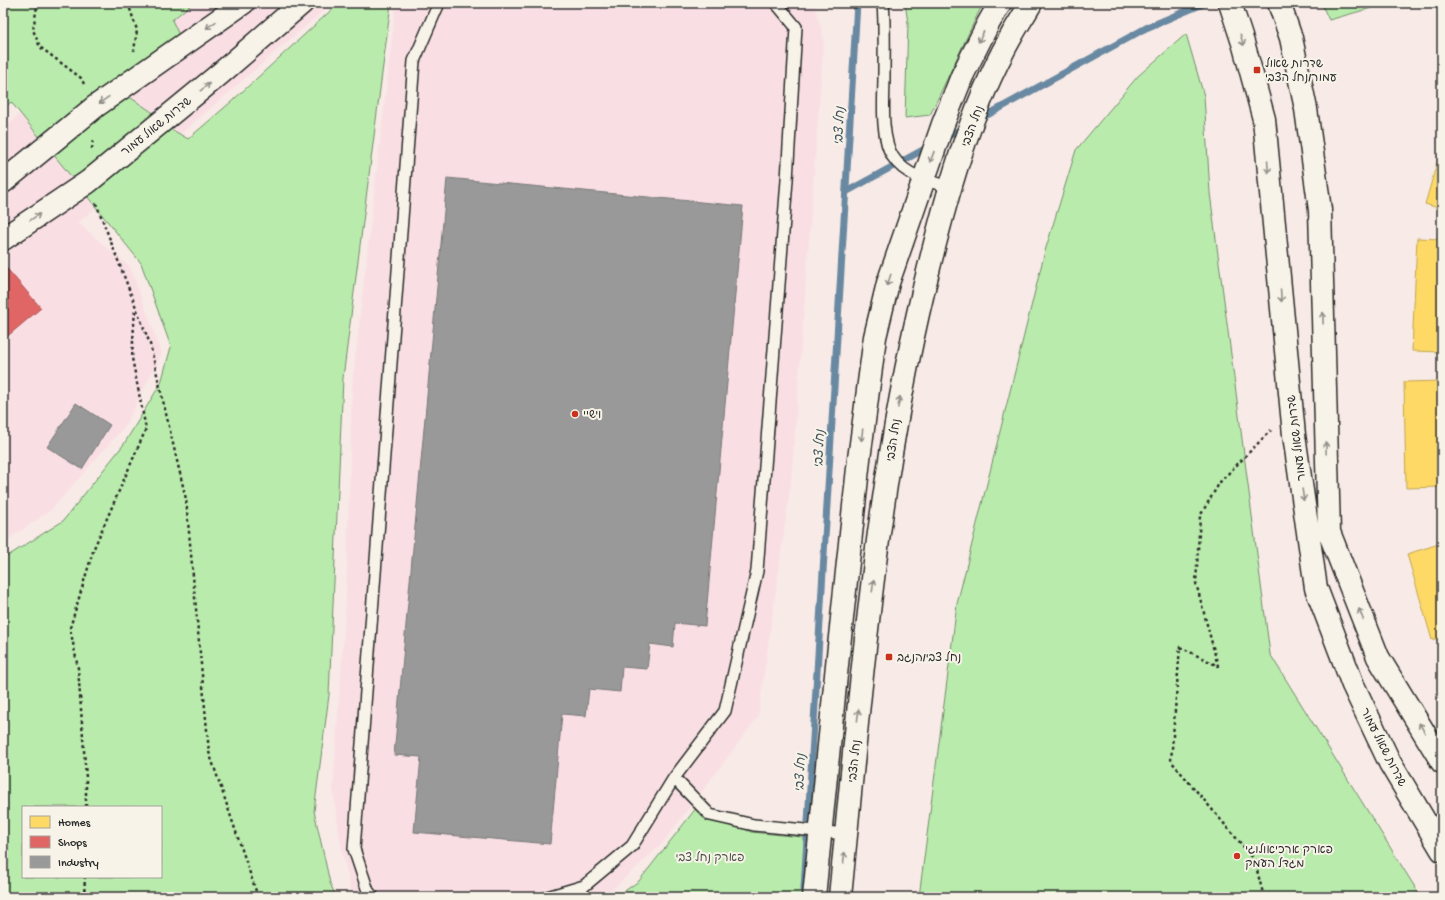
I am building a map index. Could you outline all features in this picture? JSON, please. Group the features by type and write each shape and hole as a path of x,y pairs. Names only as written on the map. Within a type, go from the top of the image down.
{"street":[{"path":"3,182 96,106 243,3"},
{"name":"שדרות שאול עמור","path":"3,239 88,182 221,73 302,3"},
{"path":"814,897 858,467 875,337 888,283 943,124 962,76 1000,3"},
{"name":"נחל הצבי","path":"840,897 864,653 885,493 898,408 916,321 932,252 968,133 986,87 1011,36 1031,3"},
{"name":"שדרות שאול עמור","path":"1230,3 1244,46 1264,119 1294,435 1316,588 1353,685 1390,764 1442,850"},
{"path":"1279,3 1291,38 1306,110 1320,210 1328,532 1378,657 1442,762"}],"lane":[{"path":"373,897 368,892 354,849 414,61 440,3"},
{"path":"883,3 884,124 886,141 892,157 900,166 923,181 951,187"},
{"path":"547,897 584,886 632,846 674,778 725,711 757,571 787,180 796,28 779,4"},
{"path":"674,778 710,815 754,825 846,834"}],"path":[{"path":"40,3 37,6 33,30 40,47 81,78 96,106 88,182 150,344 186,499 209,752 258,897"},
{"path":"86,806 86,778 78,668 70,628 94,548 146,429 132,358 136,307"},
{"path":"1264,897 1254,859 1170,761 1180,647 1218,666 1196,583 1200,516 1220,482 1292,409"},
{"path":"84,897 85,878"}],"shaded area":[{"path":"137,3 332,3 78,223 130,267 162,353 125,426 51,510 3,543 3,130"},
{"path":"396,3 814,3 824,39 791,483 758,717 662,844 604,897 355,897 351,890 341,847 333,789 346,598 352,385"}],"green space":[{"path":"3,3 193,3 172,20 179,35 128,96 158,116 171,129 188,139 231,102 339,3 391,3 343,378 329,695 314,811 330,883 336,897 3,897 3,559 63,521 124,444 161,383 171,347 141,263 11,102 3,109"},
{"path":"905,3 983,3 930,115 905,118 908,23"},
{"path":"1321,3 1389,3 1329,20"},
{"path":"1186,34 1204,96 1210,193 1270,654 1421,897 919,897 957,604 1045,251 1076,150 1138,76"},
{"name":"פארק נחל צבי","path":"697,807 751,832 812,838 806,897 616,897 639,881"}],"building: Homes":[{"path":"1442,146 1442,209 1425,204"},
{"path":"1417,238 1442,239 1442,352 1412,351"},
{"path":"1442,381 1442,487 1406,488 1404,382"},
{"path":"1439,544 1442,553 1442,637 1432,640 1407,554"}],"building: Shops":[{"path":"3,264 41,308 3,340"}],"building: Industry":[{"name":"וישיי","path":"447,178 743,206 705,626 675,623 673,647 650,644 647,669 622,667 620,692 589,689 586,716 562,714 550,844 414,832 421,757 394,755"},
{"path":"76,403 110,425 82,469 47,447"}],"waterway":[{"name":"נחל צבי","path":"804,889 857,3"},
{"path":"980,119 1146,28 1205,3"},
{"path":"943,139 965,127"},
{"path":"846,192 930,146"}],"place":[{"name":"שדרות שאול עמור/נחל הצבי","path":"1257,70"},
{"name":"וישיי","path":"575,414"},
{"name":"נחל צבי/הנגב","path":"889,657"},
{"name":"פארק ארכיאולוגי מגדל העמק","path":"1237,856"}]}
